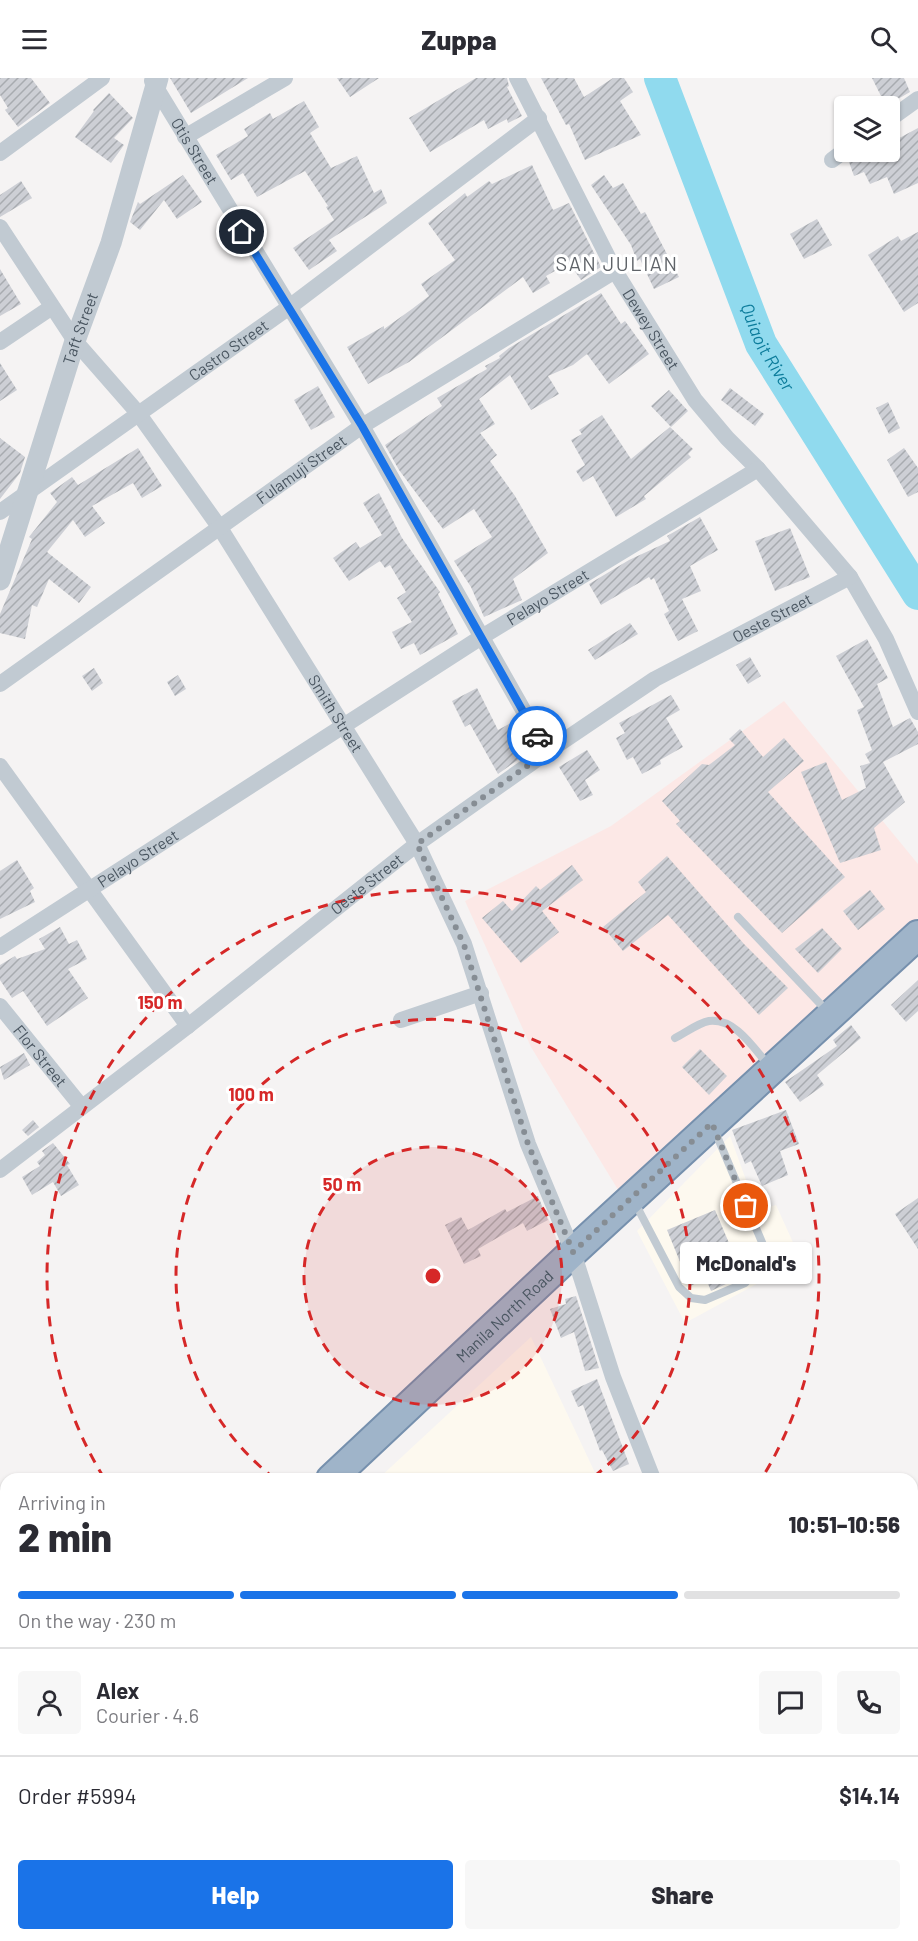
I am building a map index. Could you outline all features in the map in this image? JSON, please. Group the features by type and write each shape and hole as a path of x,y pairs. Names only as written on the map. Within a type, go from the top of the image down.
{"highway":[{"name":"Manila North Road","path":"338,1473 573,1252 918,935"}],"street":[{"path":"0,153 102,78"},
{"path":"185,137 285,78"},
{"name":"Dewey Street","path":"517,78 615,271 694,400 758,469"},
{"name":"Otis Street","path":"155,80 185,137 362,426 480,638 547,752"},
{"name":"Taft Street","path":"0,580 31,489 75,341 111,243 155,80"},
{"path":"900,112 918,99"},
{"name":"Castro Street","path":"0,512 288,308 539,118"},
{"name":"Smith Street","path":"0,227 75,341 138,413 220,528 342,728 417,844 464,945 528,1144 573,1252 613,1377 651,1473"},
{"name":"Fulamuji Street","path":"0,684 362,426 615,271"},
{"path":"0,342 52,307"},
{"path":"758,469 850,577 886,639 918,712"},
{"name":"Pelayo Street","path":"0,947 480,638 758,469"},
{"name":"Oeste Street","path":"0,1170 188,1026 417,844 547,752 655,679 850,577"},
{"path":"0,766 90,887 188,1026"},
{"path":"401,1020 481,993"},
{"name":"Flor Street","path":"0,1006 81,1106"}],"lane":[{"path":"738,917 830,1015"},
{"path":"675,1038 706,1021 722,1021 735,1028 772,1070"},
{"path":"633,1199 679,1287 691,1298 705,1300 745,1283 760,1266 764,1248 712,1123"}],"shaded area":[{"path":"784,701 918,864 918,918 620,1193 531,1047 465,901 611,826"},
{"path":"730,1136 757,1210 776,1205 801,1260 685,1323 637,1231"},
{"path":"531,1337 595,1473 384,1473"}],"building":[{"path":"0,78 31,78 50,103 18,127 5,110 8,108 0,95"},
{"path":"170,78 248,78 191,113"},
{"path":"337,78 379,78 350,97"},
{"path":"476,78 507,78 509,86 507,87 522,116 508,123 507,119 488,129 484,120 430,152 409,118"},
{"path":"541,78 574,78 584,97 613,78 624,78 633,92 620,101 641,135 585,160 569,124 566,125"},
{"path":"872,78 904,78 910,92 900,98 900,96 881,96"},
{"path":"109,93 133,118 114,138 124,145 111,163 75,137 93,110"},
{"path":"304,101 319,127 310,133 331,168 357,156 374,193 381,189 387,203 329,240 337,251 309,270 293,248 334,220 326,207 328,206 305,171 257,197 243,173 231,180 216,155 248,136 244,129 270,113 273,119"},
{"path":"918,128 918,183 894,194 887,177 870,184 864,172 854,176 849,162 900,162 900,138"},
{"path":"532,165 553,210 569,203 601,267 581,280 569,263 546,276 550,283 533,293 523,277 409,362 368,384 347,347 384,326 384,329 429,296 421,284 455,260 428,223 465,193 467,197 489,181 492,184"},
{"path":"183,175 202,202 177,219 164,200 140,230 130,222 138,202 140,204"},
{"path":"604,175 613,188 623,183 641,214 645,212 679,277 654,289 640,259 637,261 631,245 591,185"},
{"path":"21,181 32,198 0,217 0,195"},
{"path":"817,219 832,245 804,259 790,234"},
{"path":"918,232 918,303 904,312 868,255 898,236 901,241"},
{"path":"0,269 21,304 0,316"},
{"path":"601,293 621,324 625,321 649,354 609,384 587,354 573,365 548,376 559,394 531,410 510,375 479,399 495,424 480,433 497,455 490,461 515,496 548,553 513,579 522,600 484,617 471,587 454,561 492,537 474,509 443,529 399,470 385,445 442,406 437,398 487,369 485,366 500,358 499,356 509,348"},
{"path":"0,363 17,390 0,401"},
{"path":"318,386 335,417 311,430 294,400"},
{"path":"730,388 764,414 755,426 721,400"},
{"path":"669,390 688,411 671,427 651,406"},
{"path":"888,402 900,428 889,434 876,408"},
{"path":"602,415 631,459 670,427 693,449 688,454 691,457 644,496 646,499 616,517 593,476 583,482 576,471 585,465 571,440 582,434 579,430"},
{"path":"0,438 25,457 20,473 0,499"},
{"path":"138,448 162,486 142,498 133,483 92,506 105,523 85,537 73,520 47,552 91,587 79,603 49,579 37,607 32,605 25,639 0,633 0,614 32,539 29,537 57,502 50,493 72,477 78,485"},
{"path":"904,448 918,468 918,492 908,497 887,460"},
{"path":"379,493 402,538 440,592 438,594 458,634 420,655 414,643 401,649 392,632 412,622 397,598 406,592 390,565 385,568 380,561 349,581 333,558 356,542 360,548 382,535 363,503"},
{"path":"700,517 718,550 690,566 701,591 682,599 698,631 678,641 664,614 669,611 654,578 651,580 649,577 601,605 589,584 629,560 670,541 667,536"},
{"path":"790,528 810,577 775,591 755,541"},
{"path":"630,623 638,634 595,660 588,650"},
{"path":"867,639 888,678 877,684 893,727 910,718 918,732 918,744 883,762 905,802 874,828 881,850 840,863 801,772 826,762 842,800 866,788 860,766 870,763 865,754 872,750 857,710 864,707 836,656"},
{"path":"750,657 761,676 748,684 736,665"},
{"path":"94,668 103,683 92,691 82,676"},
{"path":"178,675 186,689 175,696 167,682"},
{"path":"477,688 498,730 509,724 526,754 498,774 470,724 465,727 452,701"},
{"path":"671,695 680,710 666,718 683,747 660,760 661,764 642,774 633,757 627,760 616,738 625,733 619,723"},
{"path":"740,729 763,757 784,738 804,761 768,792 845,877 782,933 676,824 680,821 662,801 702,764 709,765 735,745 729,739"},
{"path":"587,750 600,770 585,780 593,795 580,801 559,767"},
{"path":"667,856 744,944 788,988 759,1015 668,915 623,951 603,927 646,892 638,882"},
{"path":"17,860 34,888 30,891 35,902 0,919 0,871"},
{"path":"572,865 583,880 542,911 559,932 521,963 482,918 503,901 512,911 536,886 540,890"},
{"path":"870,890 885,909 858,930 843,911"},
{"path":"60,927 69,944 77,940 87,959 68,969 88,998 47,1026 23,991 12,998 0,980 0,965 15,956 17,959 45,949 39,939"},
{"path":"822,928 842,949 818,973 795,949"},
{"path":"918,980 918,1011 906,1022 891,1005"},
{"path":"851,1025 861,1038 817,1075 824,1085 800,1102 785,1082 837,1046 833,1040"},
{"path":"700,1049 727,1076 709,1095 682,1067"},
{"path":"24,1053 30,1065 4,1080 0,1067"},
{"path":"786,1110 799,1144 780,1151 788,1175 762,1186 751,1161 745,1164 732,1130"},
{"path":"33,1120 39,1127 28,1136 22,1130"},
{"path":"53,1143 70,1164 67,1165 79,1185 61,1196 53,1182 32,1195 22,1177 40,1166 37,1162 45,1155 42,1151"},
{"path":"538,1196 548,1220 527,1231 523,1223 478,1249 481,1256 464,1264 445,1225 461,1217 468,1230 505,1209 507,1212"},
{"path":"918,1198 918,1249 895,1214"},
{"path":"715,1210 743,1276 711,1291 706,1279 690,1286 667,1230"},
{"path":"576,1296 599,1368 585,1371 574,1332 561,1338 550,1309 566,1304 565,1299"},
{"path":"597,1379 629,1464 613,1471 602,1450 600,1451 583,1405 578,1407 571,1391"}],"waterway":[{"name":"Quiaoit River","path":"660,78 761,344 918,594"}],"way so far":[{"path":"537,736 547,752 417,844 464,945 528,1144 573,1252 633,1199 712,1123 746,1206"}],"place":[{"name":"McDonald's","path":"746,1206"}],"district":[{"name":"SAN JULIAN","path":"617,264"}],"route":[{"path":"242,232 362,426 537,736"}]}
